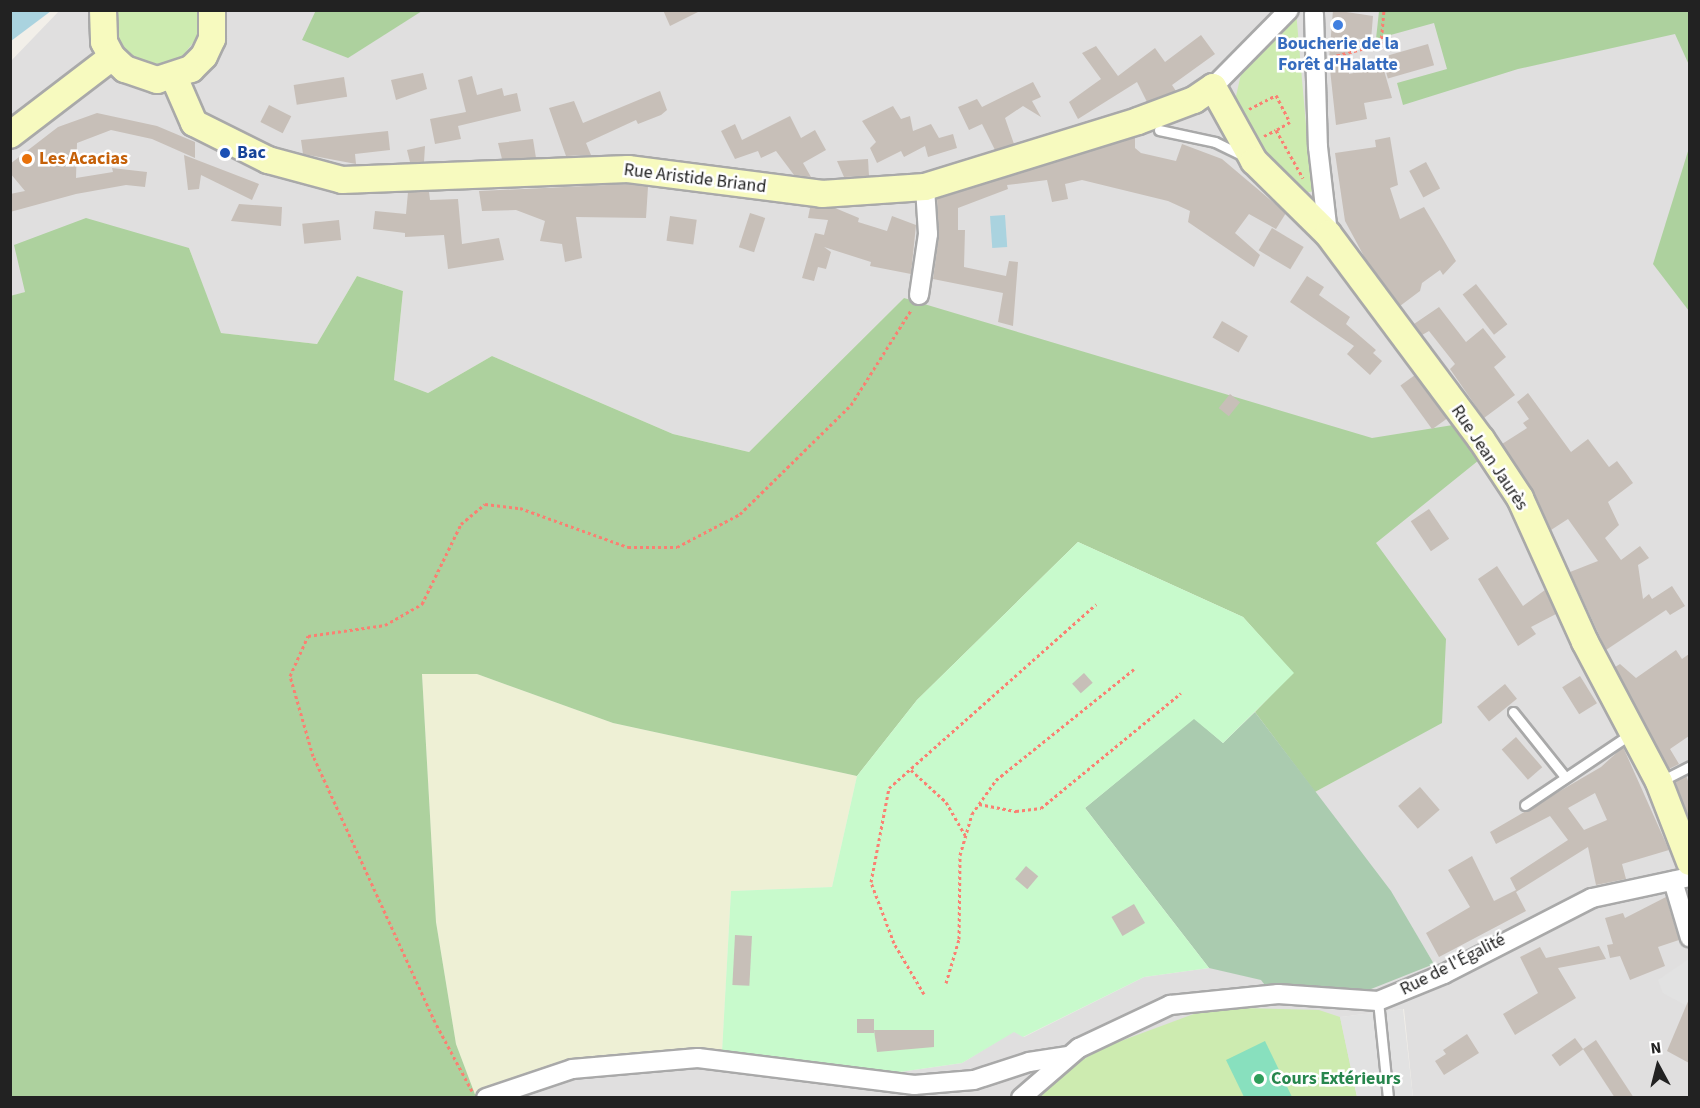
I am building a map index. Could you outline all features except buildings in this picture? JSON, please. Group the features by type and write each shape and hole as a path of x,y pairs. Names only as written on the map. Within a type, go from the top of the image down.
{"street":[{"path":"103,10 104,42 112,57 140,77 174,77 204,56 212,39 212,10"},
{"path":"1213,87 1289,10"},
{"path":"1314,14 1314,58 1328,234"},
{"path":"10,135 112,57"},
{"name":"Rue Aristide Briand","path":"174,77 194,123 268,160 342,180 628,169 822,194 925,187 1148,125 1213,87"},
{"name":"Rue Jean Jaurès","path":"1213,87 1254,161 1328,234 1481,439 1520,498 1585,642 1659,782 1684,873"},
{"path":"919,295 928,234 925,187"},
{"path":"1684,873 1689,938"},
{"name":"Rue de l'Égalité","path":"1021,1098 1067,1056 1149,1012 1189,1001 1278,994 1378,1001 1444,974 1592,898 1684,873"},
{"path":"486,1096 572,1069 698,1058 914,1085 974,1080 1029,1062 1067,1056"}],"lane":[{"path":"1148,125 1215,142 1254,161"},
{"path":"1513,712 1565,777"},
{"path":"1525,806 1634,732"},
{"path":"1659,782 1689,766"},
{"path":"1378,1001 1388,1098"}],"path":[{"path":"1314,58 1381,44 1384,10"},
{"path":"1250,120 1245,111 1275,95 1290,122 1260,138 1255,129"},
{"path":"1276,130 1310,192 1303,209"},
{"path":"486,1096 470,1091 435,1022 313,756 290,676 308,636 385,626 422,604 461,524 485,504 520,508 628,547 677,547 740,514 851,405 919,295"},
{"path":"924,994 894,943 871,882 889,788 1096,604"},
{"path":"946,983 959,939 960,855 979,804 996,780 1134,669"},
{"path":"979,804 1016,812 1041,808 1181,693"},
{"path":"911,770 946,802 966,836"}],"shaded area":[{"path":"60,10 1689,11 1689,1097 1413,1097 1404,1009 1341,1017 1357,1097 476,1097 549,1065 599,1059 872,1076 962,1063 1014,1031 1024,1037 1144,977 1209,968 1434,964 1390,891 1315,792 1415,737 904,298 749,452 673,434 492,356 428,393 394,380 403,291 357,276 317,344 220,333 189,248 11,296 10,62"},
{"path":"1689,959 1689,1007 1663,993 1658,980"},
{"path":"1403,1009 1413,1097 1357,1097 1340,1017"}],"green space":[{"path":"316,10 422,11 348,58 302,40"},
{"path":"116,11 198,11 197,38 179,60 165,65 138,61 118,42"},
{"path":"1296,11 1308,148 1320,190 1299,194 1261,159 1234,105 1241,74"},
{"path":"1379,11 1689,11 1689,65 1675,34 1518,69 1403,105 1397,83 1447,69 1434,23 1376,39"},
{"path":"1689,148 1690,311 1653,264"},
{"path":"86,218 189,248 221,333 317,344 357,276 403,291 394,380 428,393 492,356 673,434 749,452 904,298 1372,438 1453,425 1484,456 1376,543 1446,639 1442,723 1315,792 1255,712 1293,673 1243,617 1078,542 917,700 857,776 613,723 477,674 422,674 436,922 456,1044 476,1097 11,1097 10,296 25,292 14,245"},
{"path":"1078,542 1243,617 1294,673 1223,743 1194,719 1085,808 1209,968 1144,977 1023,1037 1014,1032 962,1063 872,1076 722,1052 731,891 832,887 857,776 917,700"},
{"path":"422,674 477,674 613,723 857,776 832,887 731,891 722,1052 549,1065 476,1097 456,1044 436,922"},
{"path":"1255,712 1391,891 1434,964 1366,991 1332,992 1268,989 1261,980 1209,968 1085,808 1194,718 1223,743"},
{"path":"1240,1008 1319,1010 1340,1017 1357,1097 1038,1098 1063,1072 1102,1048 1199,1012"},
{"name":"Cours Extérieurs","path":"1265,1041 1292,1097 1244,1097 1226,1060"}],"water":[{"path":"11,10 51,10 51,11 11,41"},
{"path":"1005,215 1007,247 992,248 990,216"}],"place":[{"name":"Boucherie de la Forêt d'Halatte","path":"1338,25"},
{"name":"Bac","path":"225,153"},
{"name":"Les Acacias","path":"27,159"},
{"name":"Cours Extérieurs","path":"1259,1079"}]}
